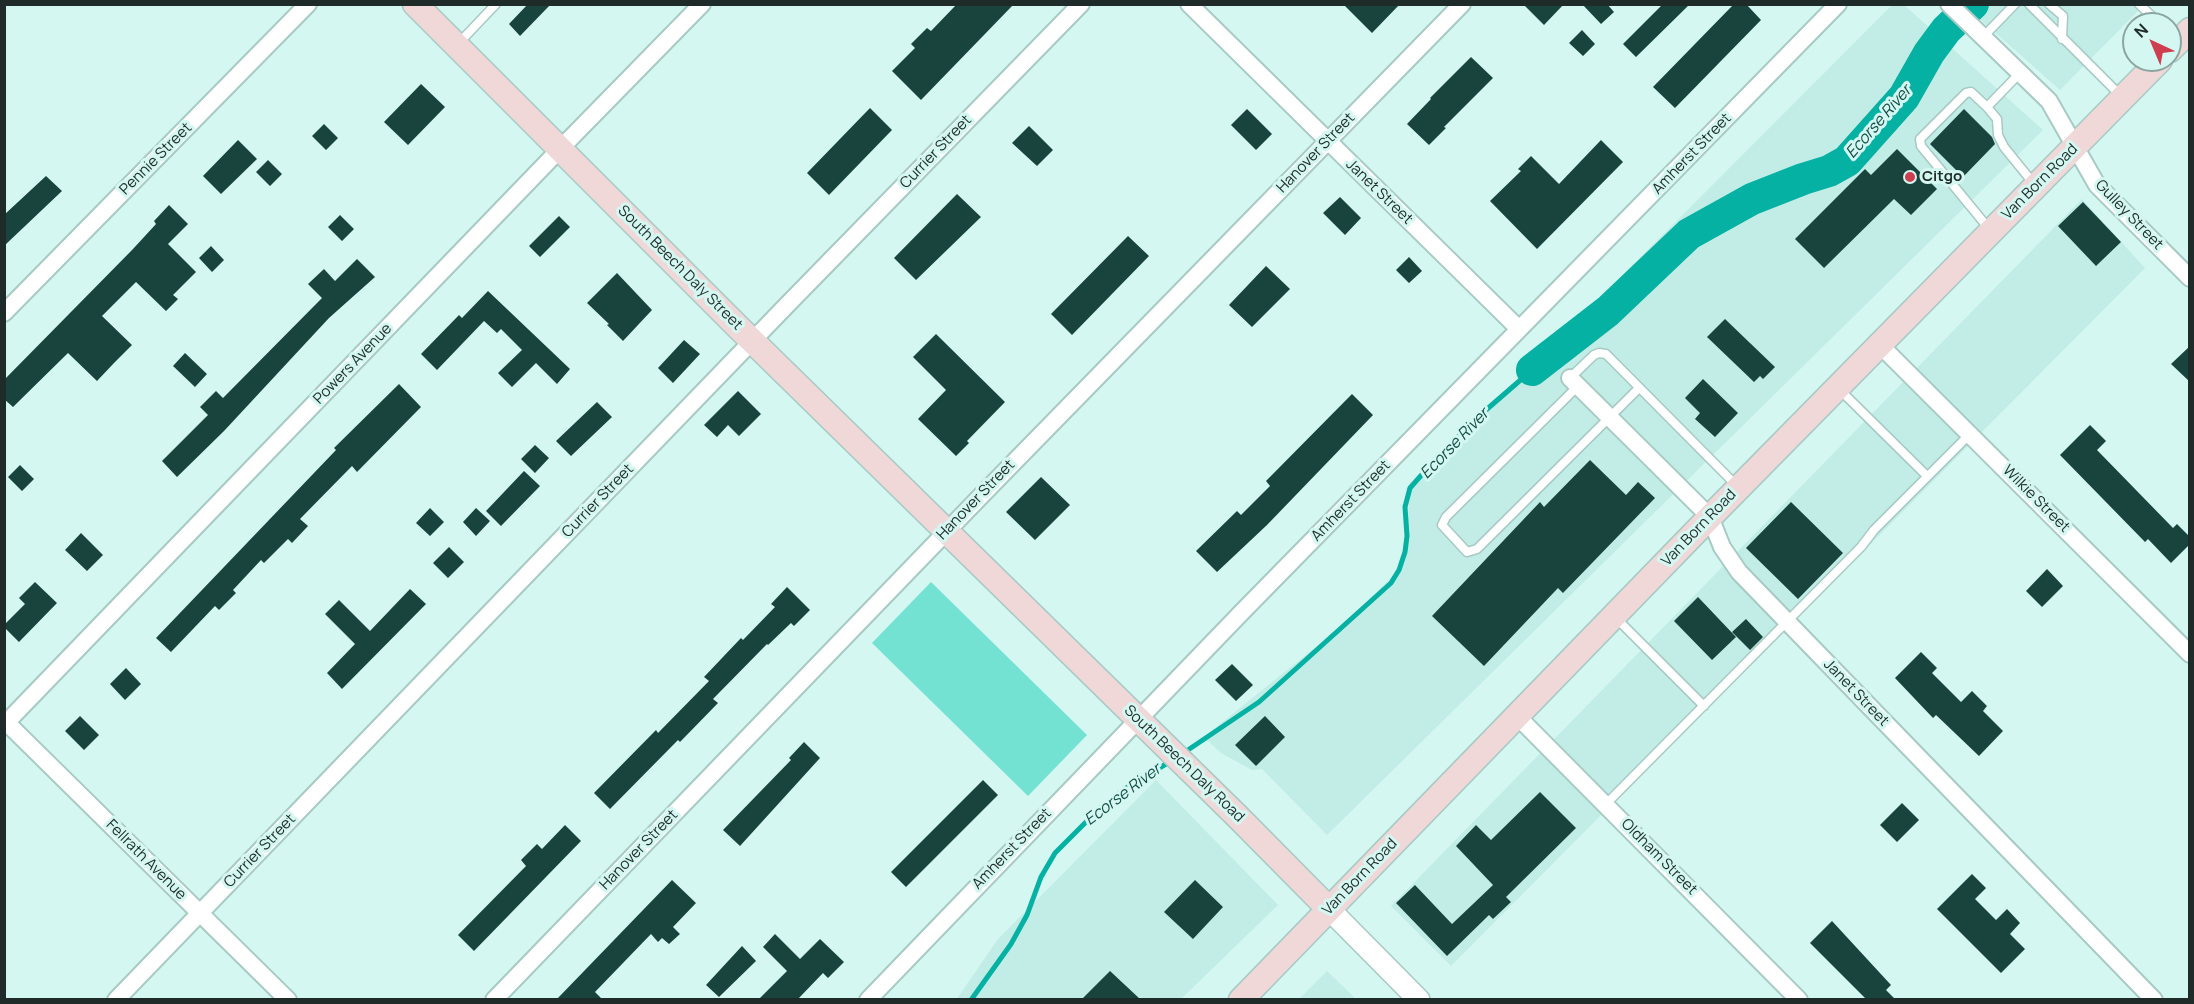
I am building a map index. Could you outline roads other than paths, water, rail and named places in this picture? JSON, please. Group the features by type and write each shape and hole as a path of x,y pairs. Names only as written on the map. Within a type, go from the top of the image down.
{"main road":[{"name":"South Beech Daly Street","path":"415,4 946,532"},
{"name":"Van Born Road","path":"1241,999 1738,488 2148,72"},
{"name":"South Beech Daly Road","path":"946,532 1164,744 1329,909"}],"street":[{"name":"Pennie Street","path":"4,313 308,4"},
{"name":"Powers Avenue","path":"5,723 702,4"},
{"name":"Currier Street","path":"116,999 1081,4"},
{"name":"Janet Street","path":"1189,4 1519,329"},
{"name":"Hanover Street","path":"494,999 1462,4"},
{"name":"Amherst Street","path":"868,999 1838,4"},
{"name":"Gulley Street","path":"1949,4 2049,101 2097,185 2190,278"},
{"name":"Wilkie Street","path":"1880,345 1971,433 2190,654"},
{"name":"Janet Street","path":"1574,382 1710,517 1722,546 1738,572 2154,999"},
{"name":"Oldham Street","path":"1517,716 1799,999"},
{"name":"Fellrath Avenue","path":"5,723 288,999"},
{"name":"South Beech Daly Road","path":"1329,909 1419,999"}],"lane":[{"path":"457,45 496,4"},
{"path":"1978,33 2016,4"},
{"path":"2029,4 2123,98"},
{"path":"2049,4 2063,16 2062,39"},
{"path":"1987,107 2020,73"},
{"path":"1991,231 1921,146 1920,139 1966,93 1971,92 1997,119 1998,135 2004,147 2036,187"},
{"path":"1640,388 1477,549 1467,552 1442,525 1446,517 1574,382 1594,355 1599,353 1606,354 1640,388 1738,488"},
{"path":"1838,387 1927,476"},
{"path":"1606,804 1971,433"},
{"path":"1614,616 1704,706"}],"waterway":[{"name":"Ecorse River","path":"1532,370 1608,311 1689,234 1752,199 1829,171 1847,161 1904,97 1929,53 1946,30 1973,4"},
{"name":"Ecorse River","path":"1182,754 1259,702 1391,583 1399,570 1405,552 1407,536 1405,507 1410,488 1440,454 1532,370"},
{"name":"Ecorse River","path":"971,1000 1011,944 1027,915 1041,877 1055,853 1101,807 1129,786 1171,761"}],"place":[{"name":"Citgo","path":"1910,177"}]}
